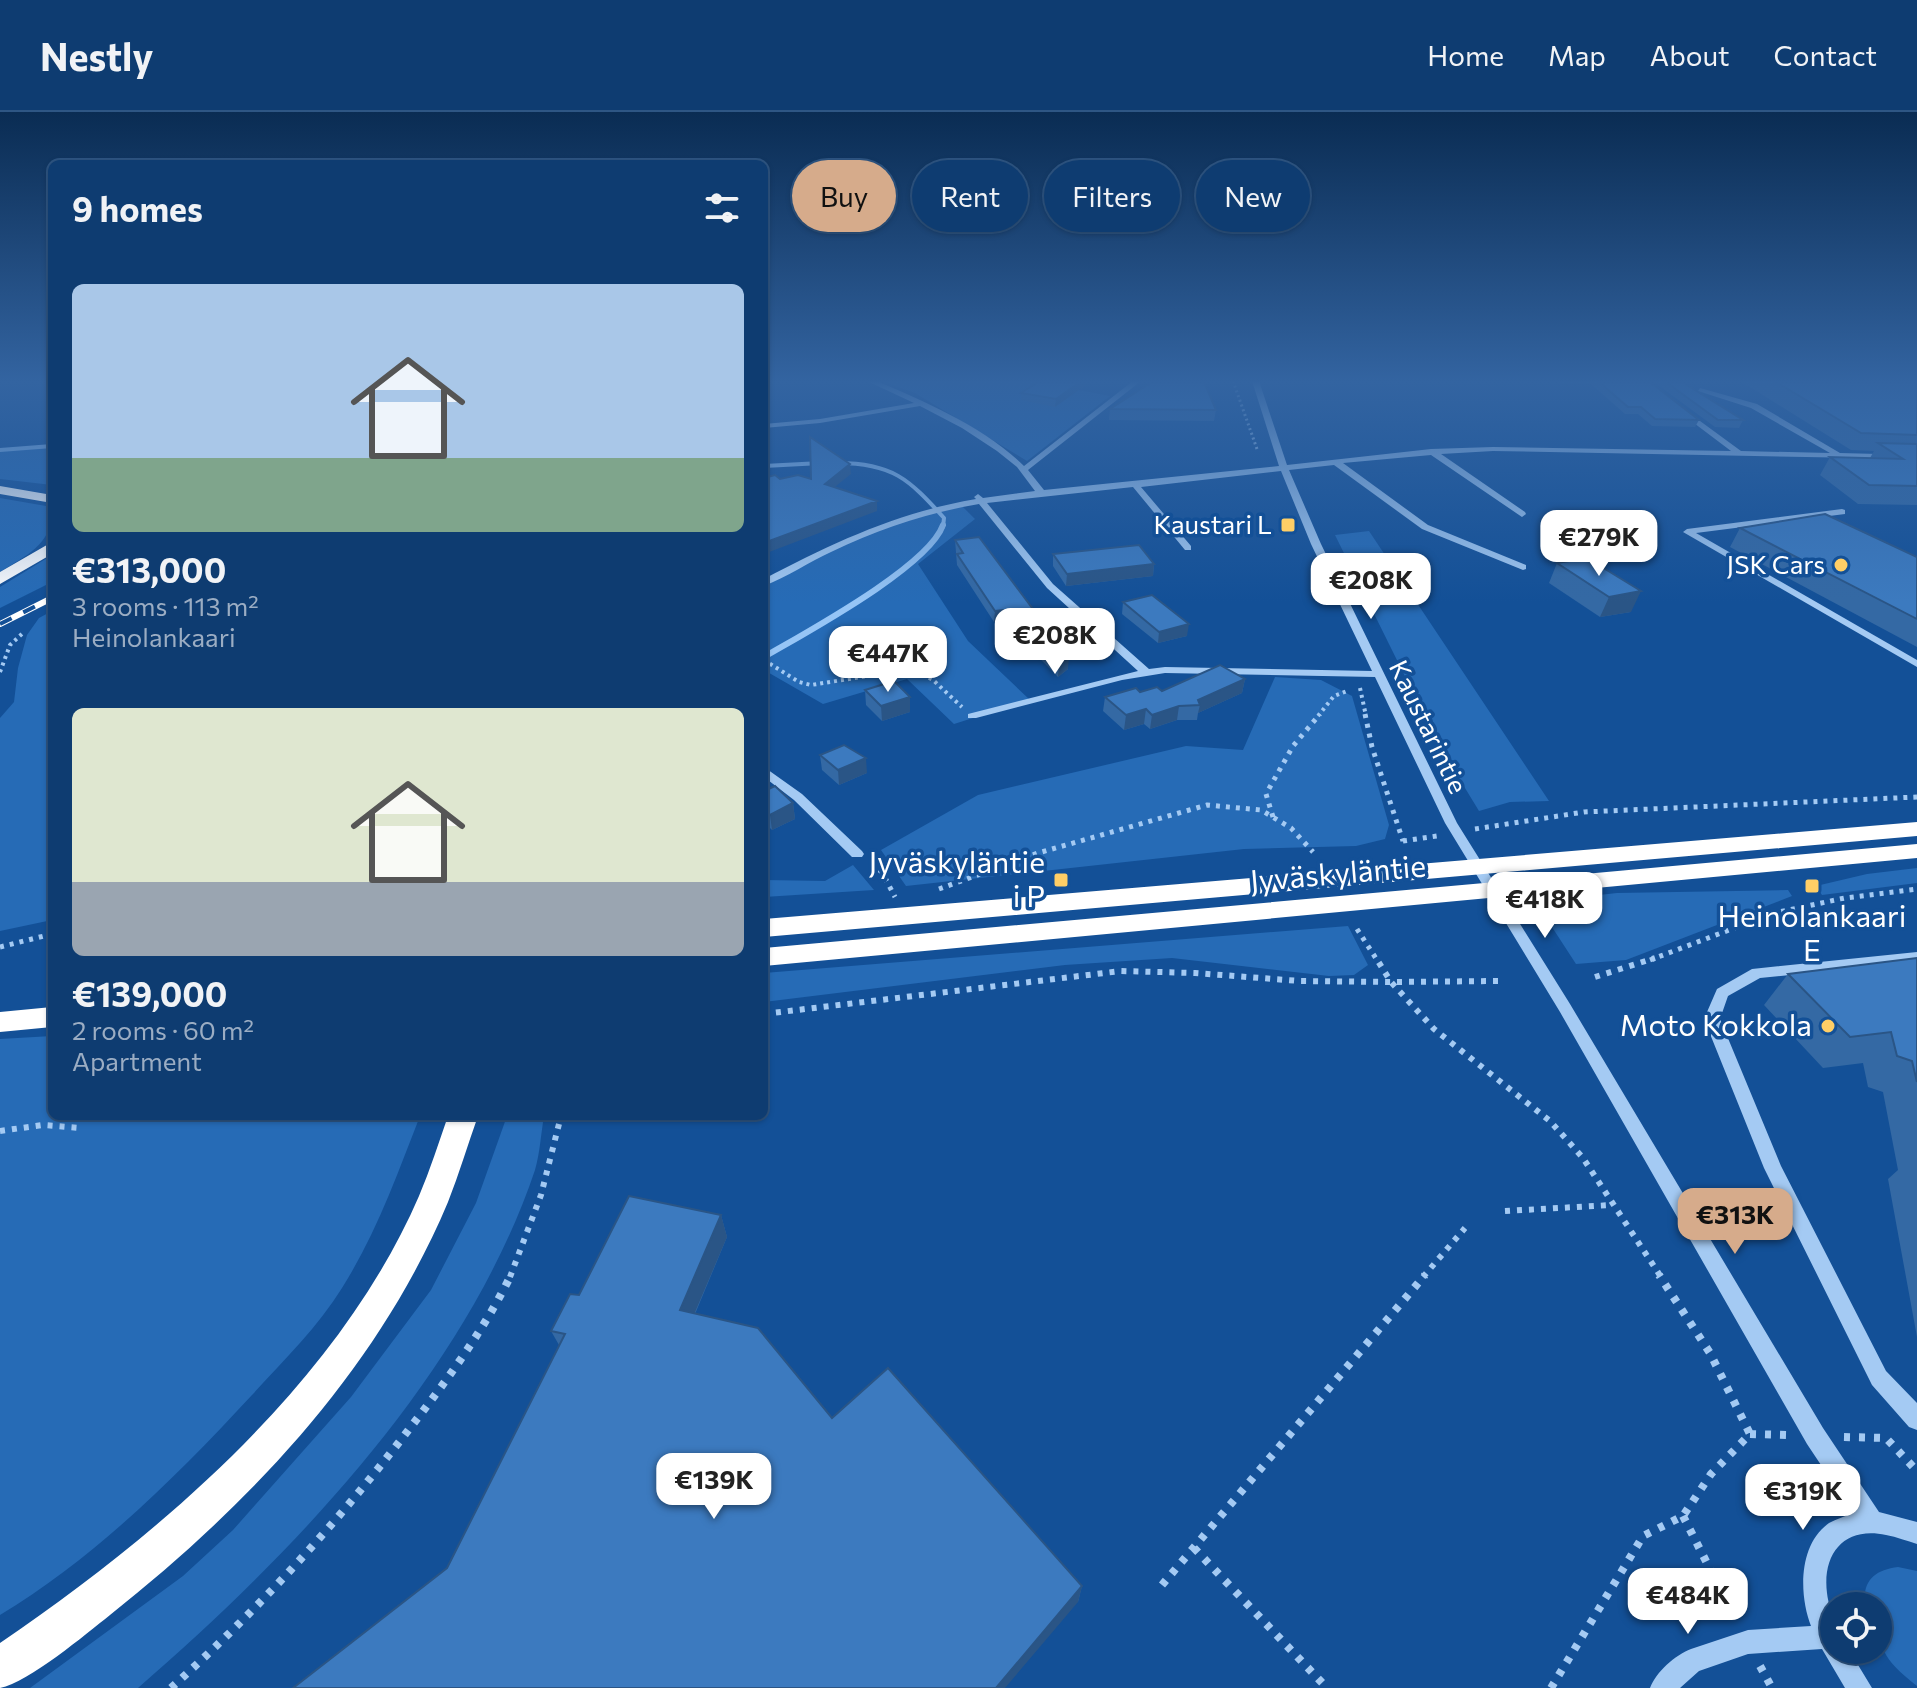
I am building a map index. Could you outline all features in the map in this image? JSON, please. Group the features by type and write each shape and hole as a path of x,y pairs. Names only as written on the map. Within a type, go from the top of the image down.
{"highway":[{"path":"0,490 48,498"},
{"path":"0,579 48,549"},
{"name":"Jyväskyläntie","path":"768,928 1917,829"},
{"name":"Jyväskyläntie","path":"768,957 1917,851"},
{"path":"0,1022 48,1017"},
{"path":"0,1668 64,1624 162,1546 220,1493 329,1373 405,1256 447,1170 462,1120"}],"street":[{"path":"1005,455 1024,470 1043,495"},
{"path":"1024,470 1044,455"},
{"name":"Kaustarintie","path":"1280,455 1316,544 1419,761 1457,833 1565,1008 1815,1436 1873,1523"},
{"path":"768,581 840,544 922,513 979,498 1136,486 1397,455"},
{"path":"1436,455 1522,514"},
{"path":"1791,455 1917,457"},
{"path":"1334,461 1425,527 1523,567"},
{"path":"1136,486 1188,548"},
{"path":"979,498 1050,586 1146,672"},
{"path":"1842,512 1687,532 1917,664"},
{"path":"972,716 1146,672 1231,670 1378,674"},
{"path":"768,774 798,797 857,854"},
{"path":"1917,957 1757,973 1722,993 1712,1019 1773,1168 1879,1378 1917,1419"},
{"path":"1820,1613 1815,1599 1813,1567 1824,1542 1844,1527 1873,1523 1917,1533"},
{"path":"1662,1688 1691,1661 1748,1642 1820,1645"},
{"path":"1844,1664 1860,1688"}],"path":[{"path":"1259,455 1265,471"},
{"path":"0,672 10,645 24,632"},
{"path":"768,662 799,682 811,685 912,669 933,680 972,716"},
{"path":"1359,675 1372,747 1403,841 1572,812 1856,804 1917,797"},
{"path":"1273,817 1266,794 1293,746 1334,696 1360,690"},
{"path":"930,893 1038,853 1207,805 1246,807 1273,817 1291,828 1313,852"},
{"path":"1595,977 1630,968 1782,910 1879,892 1917,889"},
{"path":"1357,929 1391,982 1434,1029 1550,1121 1583,1158 1710,1353 1750,1434 1711,1474 1683,1516 1643,1536 1551,1688"},
{"path":"0,947 48,935"},
{"path":"768,1014 1099,974 1170,971 1272,979 1498,981"},
{"path":"171,1688 223,1643 308,1556 456,1366 511,1275 552,1168 560,1120"},
{"path":"0,1131 43,1125 81,1128"},
{"path":"1505,1211 1613,1205"},
{"path":"1162,1585 1465,1228"},
{"path":"1886,1438 1917,1471"},
{"path":"1683,1516 1772,1688"},
{"path":"1194,1548 1327,1688"}],"shaded area":[{"path":"0,455 48,455 48,485 0,479"},
{"path":"1016,455 1035,455 1027,461"},
{"path":"0,498 46,506 48,530 42,541 0,572"},
{"path":"961,505 975,519 918,564 968,641 1030,700 954,724 907,679 823,704 768,672 768,583 860,538"},
{"path":"1369,531 1549,801 1510,802 1479,811 1440,747 1335,535"},
{"path":"48,557 48,584 0,608 0,587"},
{"path":"48,613 48,921 0,931 0,718 14,702 18,668 27,635 39,618"},
{"path":"1275,677 1321,680 1352,696 1389,825 1385,839 1356,846 1244,849 906,886 881,850 978,795 1186,746 1243,750"},
{"path":"853,865 874,890 768,897 768,880 825,881"},
{"path":"1917,868 1917,883 1822,895 1816,886 1867,874"},
{"path":"1788,890 1792,896 1626,960 1576,964 1550,924 1548,913 1581,897 1617,893"},
{"path":"1348,926 1368,965 1354,975 1329,976 1172,958 1065,965 768,1002 768,973"},
{"path":"48,1036 48,1120 418,1120 365,1247 333,1302 311,1330 224,1425 134,1514 69,1568 0,1615 0,1039"},
{"path":"506,1120 543,1120 535,1170 505,1245 466,1317 421,1387 315,1517 198,1635 138,1688 30,1688 183,1576 233,1530 351,1397 431,1290 476,1203"},
{"path":"1898,1567 1917,1571 1917,1686 1892,1663 1892,1592 1866,1592 1872,1578"}],"building":[{"path":"810,455 836,455 850,464 825,484 877,501 768,542 768,477 775,475 780,479 798,475 811,479"},
{"path":"1896,455 1917,455 1917,486 1869,485 1830,457 1903,459"},
{"path":"1825,514 1917,557 1917,619 1740,528"},
{"path":"979,537 1039,617 1046,615 1074,643 1061,646 1069,657 1059,665 1003,610 995,611 957,554 963,553 955,540"},
{"path":"1139,545 1154,564 1067,574 1053,554"},
{"path":"1587,558 1641,591 1609,597 1557,563"},
{"path":"1152,595 1189,624 1159,632 1123,602"},
{"path":"1220,665 1245,679 1198,700 1200,705 1179,706 1152,715 1146,709 1126,715 1105,697 1136,688 1140,692 1157,687 1162,691"},
{"path":"894,681 910,697 881,706 865,690"},
{"path":"844,745 866,758 838,770 820,755"},
{"path":"775,786 793,803 770,815 768,789"},
{"path":"1917,958 1917,1082 1912,1061 1897,1056 1891,1032 1850,1037 1788,974"},
{"path":"629,1196 721,1215 680,1310 758,1328 832,1418 888,1368 1082,1586 996,1688 293,1688 447,1568 565,1334 551,1331 570,1294 579,1295"}],"waterway":[{"path":"768,466 821,463"},
{"path":"838,463 872,466 898,476 944,518 943,527"},
{"path":"768,655 891,579 933,542 943,525"}],"railway":[{"path":"0,624 48,600"}],"place":[{"name":"Kaustari L","path":"1288,525"},
{"name":"JSK Cars","path":"1841,565"},
{"name":"Jyväskyläntie i P","path":"1061,880"},
{"name":"Heinolankaari E","path":"1812,886"},
{"name":"Moto Kokkola","path":"1828,1026"}]}
